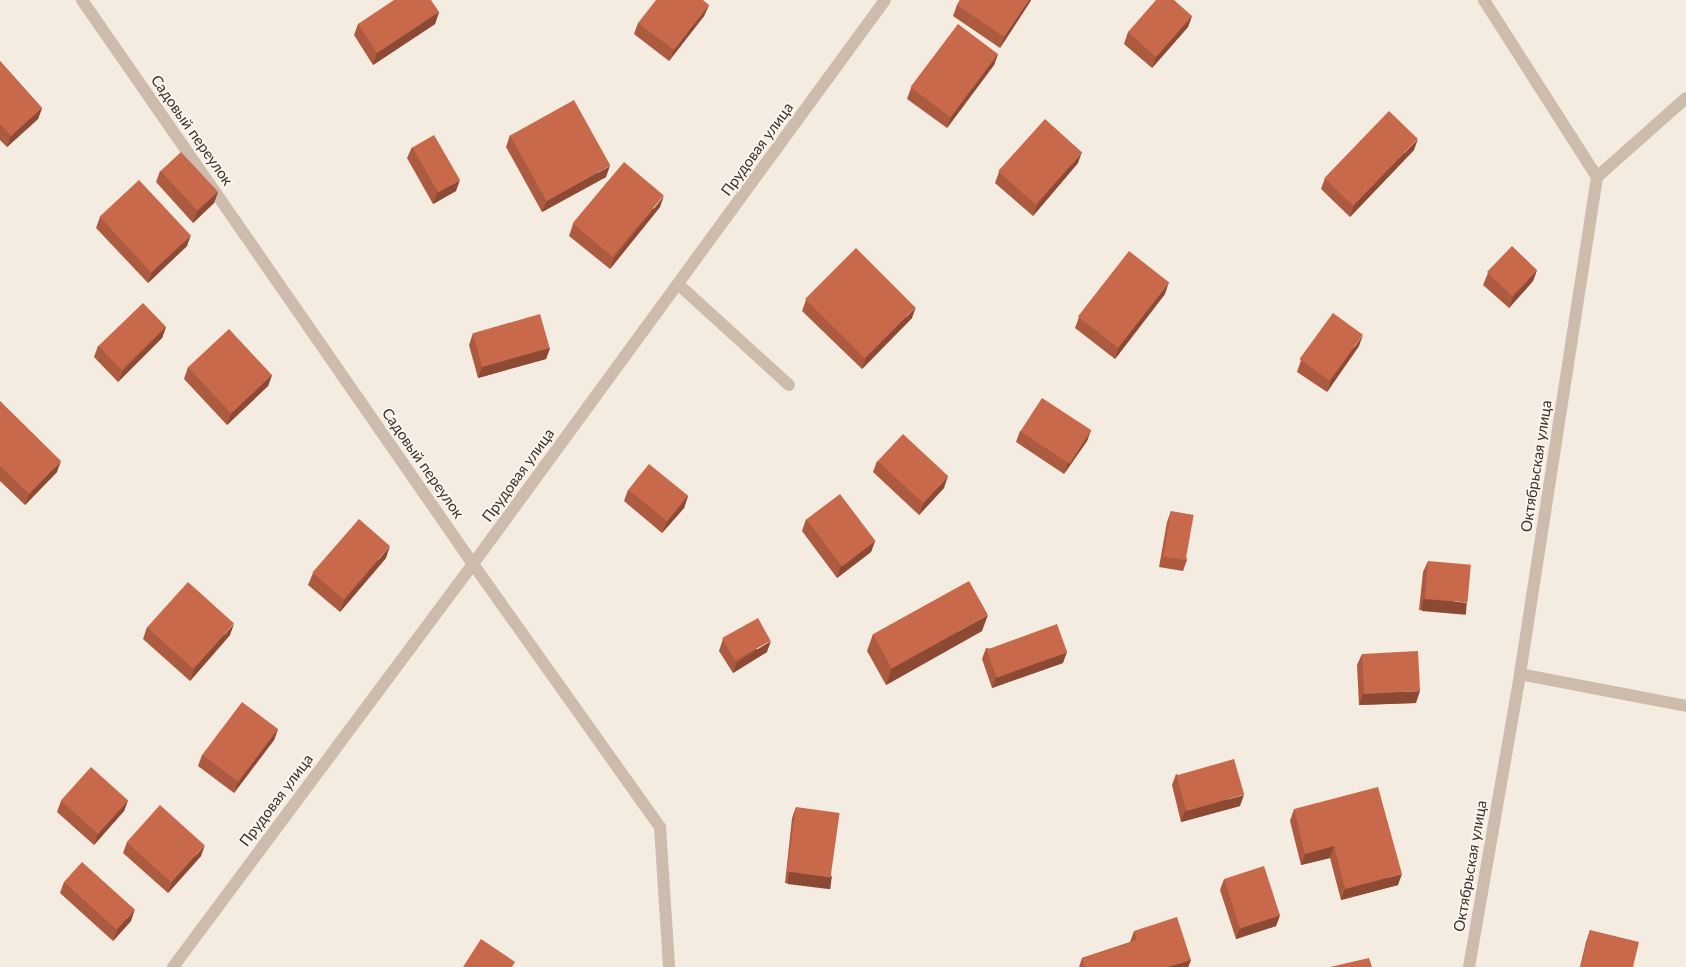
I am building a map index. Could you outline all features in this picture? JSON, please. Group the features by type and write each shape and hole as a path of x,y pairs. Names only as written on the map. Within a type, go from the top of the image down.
{"street":[{"name":"Садовый переулок","path":"82,0 473,564 660,827 669,967"},
{"name":"Прудовая улица","path":"172,967 473,564 885,0"},
{"path":"1484,0 1597,177 1686,98"},
{"name":"Октябрьская улица","path":"1469,967 1520,674 1597,177"},
{"path":"678,284 789,385"},
{"path":"1520,674 1686,706"}],"building":[{"path":"394,0 431,0 439,12 377,53 358,24"},
{"path":"656,0 703,0 709,5 674,50 638,23"},
{"path":"960,0 1029,0 1004,37 957,5"},
{"path":"1156,0 1174,0 1192,16 1156,57 1128,32"},
{"path":"958,24 998,54 950,117 910,87"},
{"path":"0,61 42,108 11,136 0,124"},
{"path":"574,100 610,166 547,201 510,135"},
{"path":"1389,111 1418,139 1353,206 1324,178"},
{"path":"1045,119 1082,152 1035,204 998,171"},
{"path":"434,135 460,180 438,193 412,148"},
{"path":"181,152 218,191 197,211 161,171"},
{"path":"624,162 664,195 612,257 573,223"},
{"path":"139,180 191,236 151,272 100,217"},
{"path":"1512,246 1537,270 1512,296 1487,272"},
{"path":"856,248 915,307 864,358 805,299"},
{"path":"1129,251 1169,282 1118,348 1078,316"},
{"path":"143,303 166,327 121,370 98,346"},
{"path":"1333,313 1363,335 1329,381 1299,359"},
{"path":"540,314 550,348 482,367 473,333"},
{"path":"229,329 272,375 231,413 188,367"},
{"path":"1042,398 1091,430 1070,464 1020,432"},
{"path":"0,401 61,461 29,494 0,466"},
{"path":"903,434 948,476 923,503 878,461"},
{"path":"649,464 688,495 667,521 628,490"},
{"path":"840,494 876,541 842,566 806,519"},
{"path":"1171,511 1194,515 1186,560 1163,556"},
{"path":"359,519 390,546 343,599 312,573"},
{"path":"1428,561 1471,565 1468,603 1425,599"},
{"path":"969,581 988,615 892,668 873,634"},
{"path":"188,582 234,623 193,669 147,627"},
{"path":"758,618 771,641 735,661 722,638"},
{"path":"1057,624 1067,652 997,678 987,650"},
{"path":"1418,651 1420,691 1364,694 1362,654"},
{"path":"242,702 278,729 238,782 202,755"},
{"path":"1234,759 1244,795 1187,811 1176,776"},
{"path":"91,767 128,800 98,834 61,800"},
{"path":"1378,787 1402,874 1345,889 1334,846 1305,854 1294,809"},
{"path":"160,805 205,845 171,882 127,842"},
{"path":"796,807 840,813 831,877 787,871"},
{"path":"82,862 135,910 117,930 64,882"},
{"path":"1264,866 1280,915 1240,928 1224,879"},
{"path":"1177,917 1191,960 1168,967 1085,967 1082,958 1137,940 1134,931"},
{"path":"1590,930 1639,942 1633,967 1581,967"},
{"path":"481,939 515,962 512,967 463,967"},
{"path":"1369,958 1372,967 1330,967"}]}
